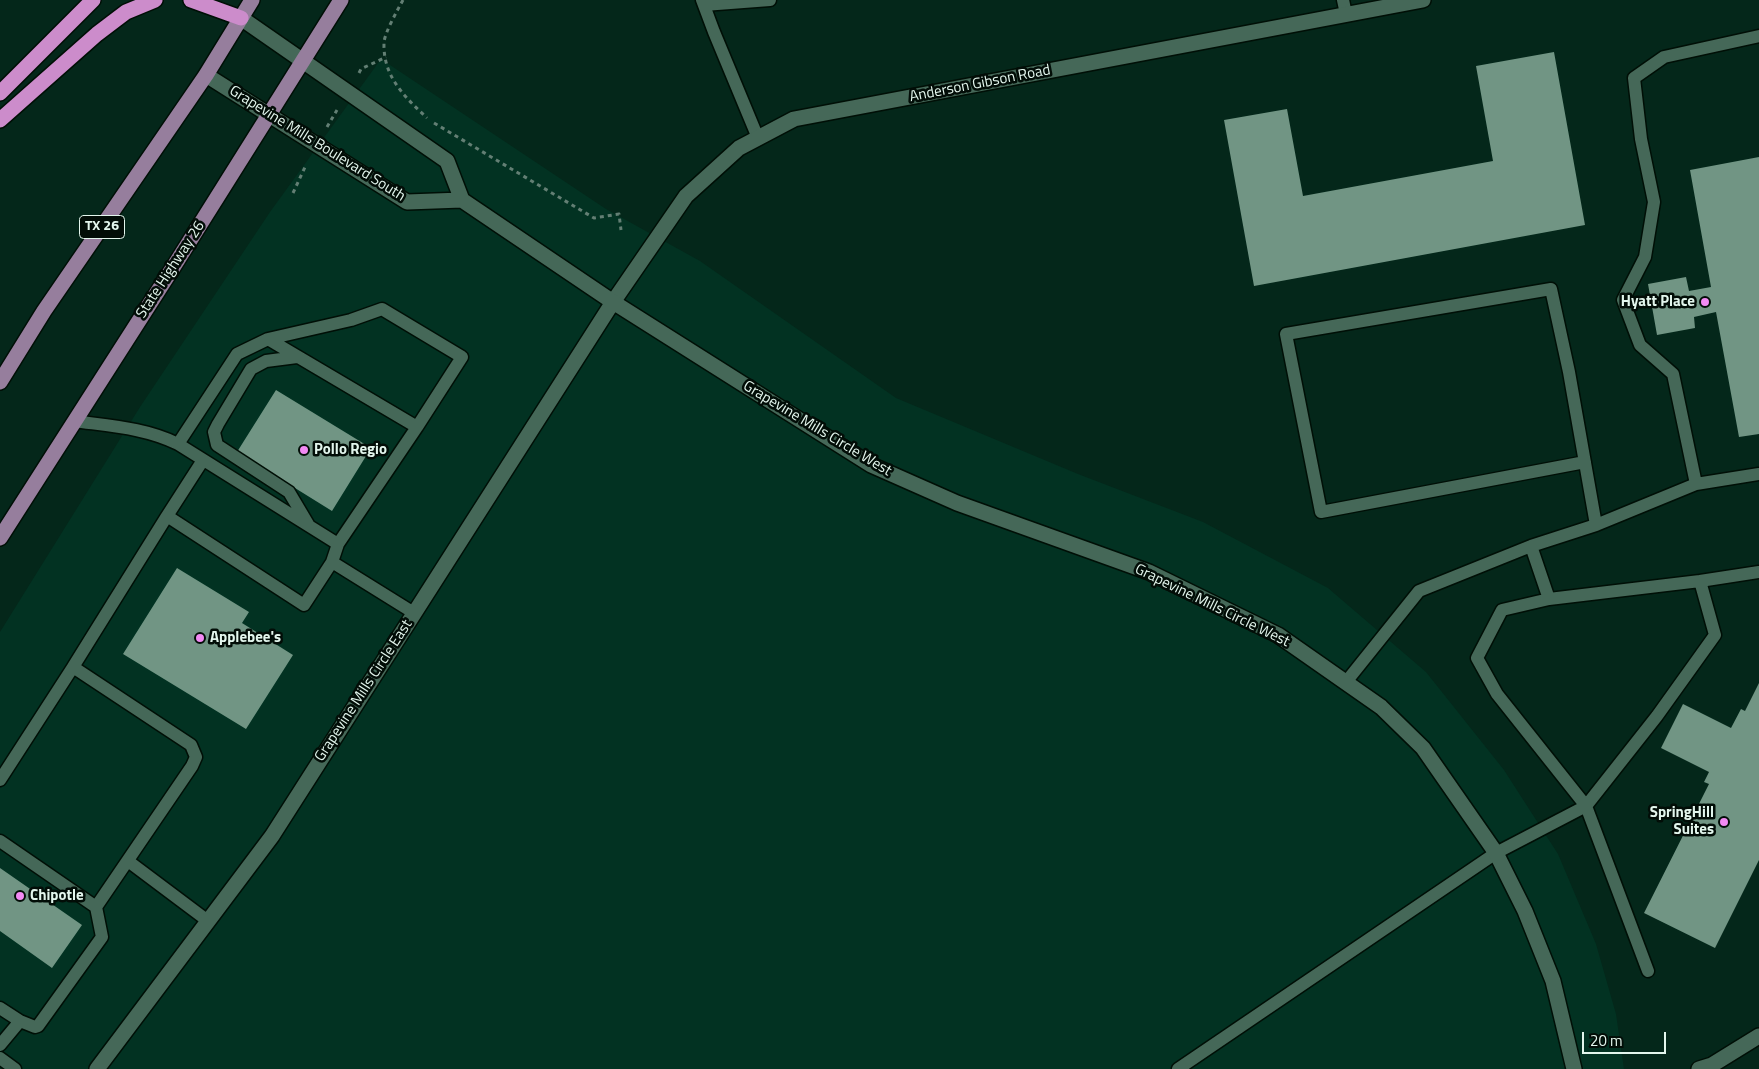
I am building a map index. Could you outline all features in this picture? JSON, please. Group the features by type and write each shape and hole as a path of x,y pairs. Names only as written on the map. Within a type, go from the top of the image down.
{"highway":[{"path":"0,93 93,0"},
{"path":"0,120 97,34 126,12 155,0"},
{"path":"191,0 241,18"}],"main road":[{"name":"TX 26","path":"0,382 50,303 206,75 252,0"},
{"name":"State Highway 26","path":"0,538 340,0"}],"street":[{"name":"Anderson Gibson Road","path":"613,302 686,196 739,148 794,119 1344,7 1423,0"},
{"path":"241,18 447,161 462,200 613,302"},
{"name":"Grapevine Mills Boulevard South","path":"206,75 407,202 462,200"},
{"name":"Grapevine Mills Circle East","path":"97,1069 272,836 613,302"},
{"name":"Grapevine Mills Circle West","path":"613,302 872,466 957,503 1149,572 1278,635 1381,707 1423,748 1496,853 1525,911 1553,981 1574,1069"},
{"path":"1699,1069 1712,1065 1759,1036"}],"lane":[{"path":"758,138 703,3 770,0"},
{"path":"1696,484 1673,374 1640,345 1623,300 1645,257 1654,202 1641,139 1634,78 1664,57 1759,36"},
{"path":"1585,462 1321,512 1286,334 1551,289 1585,462 1596,525"},
{"path":"167,516 304,605 332,562 338,544 418,427 462,357 382,309 351,320 268,339 237,354 178,444"},
{"path":"268,339 418,427"},
{"path":"297,357 266,361 251,369 214,432 217,445 289,492 309,525"},
{"path":"74,421 142,430 161,435 338,544"},
{"path":"0,780 203,460"},
{"path":"1346,682 1419,591 1531,546 1596,525 1696,484 1759,474"},
{"path":"1531,546 1549,599"},
{"path":"332,562 414,613"},
{"path":"1648,971 1586,806 1497,694 1477,658 1502,610 1549,599 1759,572"},
{"path":"1178,1069 1496,853 1586,806 1657,716 1715,635 1700,581"},
{"path":"73,667 191,745 196,757 192,766 96,907"},
{"path":"0,841 96,907 102,937 38,1026 35,1027 20,1021 0,1008"},
{"path":"128,860 208,921"},
{"path":"0,1045 20,1021"},
{"path":"0,1058 15,1069"}],"path":[{"path":"403,0 384,42 388,67 396,86 428,119 594,218 620,214 620,230"},
{"path":"293,193 316,145 361,69 386,57"}],"shaded area":[{"path":"381,59 606,209 700,261 896,398 1078,474 1203,522 1328,588 1426,672 1504,770 1558,854 1596,944 1616,1014 1624,1069 0,1069 0,632 140,407 270,212"}],"building":[{"path":"1554,52 1585,225 1254,286 1224,120 1287,109 1303,196 1493,161 1476,66"},
{"name":"Hyatt Place","path":"1759,157 1759,434 1739,437 1716,312 1694,317 1695,328 1657,335 1648,284 1686,277 1689,291 1711,287 1690,170"},
{"name":"Pollo Regio","path":"276,390 371,448 332,511 237,452"},
{"name":"Applebee's","path":"177,568 249,612 242,623 293,655 246,729 123,654"},
{"name":"SpringHill Suites","path":"1759,683 1759,860 1715,948 1644,913 1709,784 1704,782 1709,772 1661,748 1683,704 1731,728 1741,709 1745,711"},
{"name":"Chipotle","path":"0,868 82,925 52,968 0,931"}],"place":[{"name":"Hyatt Place","path":"1705,302"},
{"name":"Pollo Regio","path":"304,450"},
{"name":"Applebee's","path":"200,638"},
{"name":"SpringHill Suites","path":"1724,822"},
{"name":"Chipotle","path":"20,896"}]}
